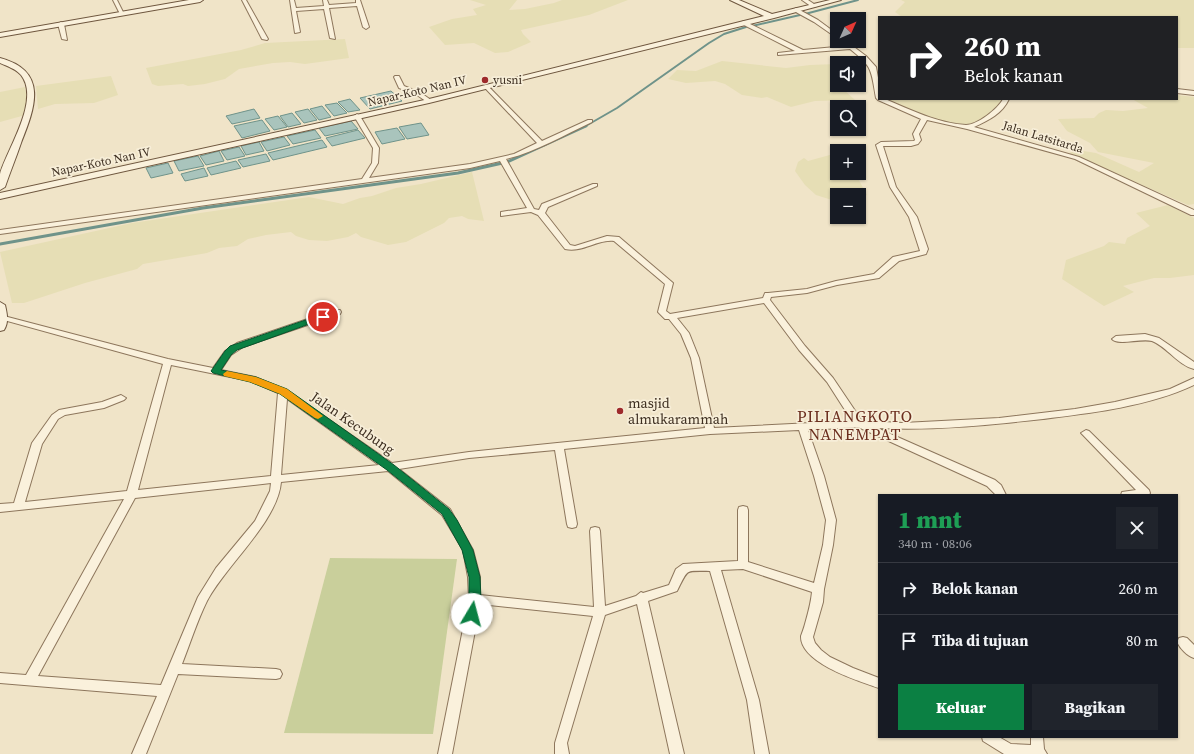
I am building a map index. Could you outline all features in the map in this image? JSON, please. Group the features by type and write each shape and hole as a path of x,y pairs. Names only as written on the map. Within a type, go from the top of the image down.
{"street":[{"path":"115,0 122,13"},
{"path":"0,35 200,0"},
{"path":"244,0 265,39"},
{"path":"292,0 297,32"},
{"path":"325,0 333,38"},
{"path":"733,0 772,17"},
{"path":"804,0 814,6"},
{"name":"Napar-Koto Nan IV","path":"0,196 429,101 838,0"},
{"path":"293,10 359,2 366,28"},
{"path":"796,10 830,31"},
{"path":"60,24 66,39"},
{"path":"744,24 802,52"},
{"path":"780,54 841,48"},
{"name":"Jalan Latsitarda","path":"852,48 864,57 873,67 878,96"},
{"path":"0,60 14,66 26,76 32,103 0,187"},
{"path":"397,78 401,87 420,94 429,101"},
{"path":"487,87 541,144"},
{"path":"1178,90 1194,93"},
{"name":"Jalan Latsitarda","path":"884,100 924,120 968,127 1077,158 1194,213"},
{"path":"968,127 998,112 1003,107 1006,100"},
{"path":"357,116 376,148 375,163 364,181"},
{"path":"766,300 768,295 807,291 836,283 876,276 896,259 923,252 924,249 919,231 913,217 893,187 879,146 881,144 916,143 918,140 916,134 924,120"},
{"path":"0,232 504,161 590,121"},
{"path":"504,161 531,210"},
{"path":"541,213 545,206 595,185"},
{"path":"504,214 531,210 541,213 568,247 575,248 608,238 620,241 669,282 662,312 664,315 672,318 685,333 695,358 710,432"},
{"path":"672,318 766,300"},
{"path":"766,300 802,348 830,380 859,424 991,483 1001,494"},
{"name":"Jalan Kecubung","path":"0,305 1,322 168,362 252,379 283,392 390,467 446,512 468,550 474,577 475,599 445,754"},
{"path":"216,371 228,353 240,345 337,312"},
{"path":"1116,339 1145,337 1156,340 1194,366"},
{"path":"29,681 131,495 168,362"},
{"path":"0,508 390,467 469,456 710,432 859,424 903,426 953,424 1046,416 1115,405 1151,397 1173,391 1194,381"},
{"path":"139,754 202,600 220,571 259,523 273,498 277,479 283,392"},
{"path":"18,506 37,443 55,417 62,412 104,405 121,398"},
{"path":"802,426 819,476 831,520 828,545 818,589 817,602 807,637 811,647 820,657 878,683"},
{"path":"1086,433 1145,493 1136,494"},
{"path":"559,447 572,524"},
{"path":"742,510 743,565"},
{"path":"562,754 561,743 600,612 595,531"},
{"path":"475,599 600,612 641,597 673,588 680,572 687,567 743,565 818,589"},
{"path":"714,566 753,700 762,754"},
{"path":"641,597 677,754"},
{"path":"1183,642 1194,653"},
{"path":"173,669 276,674"},
{"path":"0,678 164,691"},
{"path":"989,738 1009,752 1039,752 1038,738"}],"shaded area":[{"path":"470,0 517,0 509,10 525,9 562,0 628,0 589,15 521,30 531,42 508,52 495,53 474,43 445,45 429,27 452,19 477,15 473,9 486,5"},
{"path":"901,0 1194,0 1194,48 1178,48 1178,16 901,16 895,12 905,2"},
{"path":"345,39 349,58 305,64 290,62 273,63 239,69 225,79 205,84 188,86 183,84 158,86 152,84 146,68 241,50 265,43"},
{"path":"722,61 786,68 830,64 830,92 846,92 855,100 815,101 791,107 767,97 762,98 742,95 725,84 715,81 686,83 668,79 677,70 696,71"},
{"path":"111,76 118,95 94,103 55,104 38,109 36,86"},
{"path":"25,87 29,114 0,122 0,92"},
{"path":"1178,95 1194,97 1194,204 1188,205 1069,153 1077,150 1096,153 1139,172 1154,163 1098,152 1090,143 1067,131 1058,119 1094,118 1099,113 1106,110 1123,111 1148,108 1134,100 1178,100"},
{"path":"887,100 1005,100 993,115 968,127 925,118"},
{"path":"830,155 830,180 859,180 863,188 830,188 830,199 816,195 805,185 795,171 798,162 804,158 808,161"},
{"path":"472,172 484,221 468,219 462,216 449,218 444,223 406,242 388,245 361,237 356,233 348,237 327,241 309,240 296,236 291,232 266,235 248,239 237,246 219,248 207,253 143,264 137,269 85,283 24,303 12,303 0,252 132,223 309,197 343,204 396,188 421,184"},
{"path":"1168,205 1194,218 1194,275 1154,278 1123,286 1134,292 1104,306 1062,279 1066,260 1104,246 1109,242 1125,244 1127,238 1150,226 1136,213"}],"green space":[{"path":"330,558 457,559 433,734 284,733"}],"water":[{"path":"391,91 402,101 370,109 360,98"},
{"path":"350,99 360,110 348,112 338,102"},
{"path":"337,103 347,113 334,116 325,105"},
{"path":"322,106 331,117 319,120 310,109"},
{"path":"254,109 260,118 232,124 226,116"},
{"path":"308,109 317,120 304,123 295,112"},
{"path":"292,113 301,124 288,127 280,116"},
{"path":"278,116 287,127 274,130 265,119"},
{"path":"262,120 270,131 242,138 234,126"},
{"path":"351,121 358,129 325,136 319,128"},
{"path":"421,123 429,135 407,139 399,127"},
{"path":"397,128 405,139 382,144 375,132"},
{"path":"315,130 321,138 293,144 287,136"},
{"path":"358,130 365,138 332,146 326,138"},
{"path":"284,137 290,145 267,151 261,142"},
{"path":"322,140 327,147 273,160 268,153"},
{"path":"259,142 264,151 246,155 241,146"},
{"path":"239,147 245,156 227,160 221,151"},
{"path":"219,151 224,161 206,165 200,156"},
{"path":"266,154 270,161 243,167 238,160"},
{"path":"198,156 204,166 179,171 174,161"},
{"path":"236,161 241,168 211,175 207,168"},
{"path":"168,163 173,173 151,178 146,168"},
{"path":"204,168 208,176 185,181 181,174"}],"waterway":[{"path":"805,14 858,0"},
{"path":"752,26 800,15"},
{"path":"585,127 617,108 709,43 724,34 746,27"},
{"path":"0,244 203,208 458,173 507,162 585,127"}],"slow traffic":[{"path":"227,374 252,379 283,392 318,416"}],"place":[{"name":"yusni","path":"485,80"},
{"name":"masjid almukarammah","path":"620,411"}],"district":[{"name":"PILIANGKOTO NANEMPAT","path":"855,425"}],"route":[{"path":"323,317 234,348 228,353 216,371 252,379 283,392 390,467 446,512 468,550 474,577 475,599 472,614"}]}
